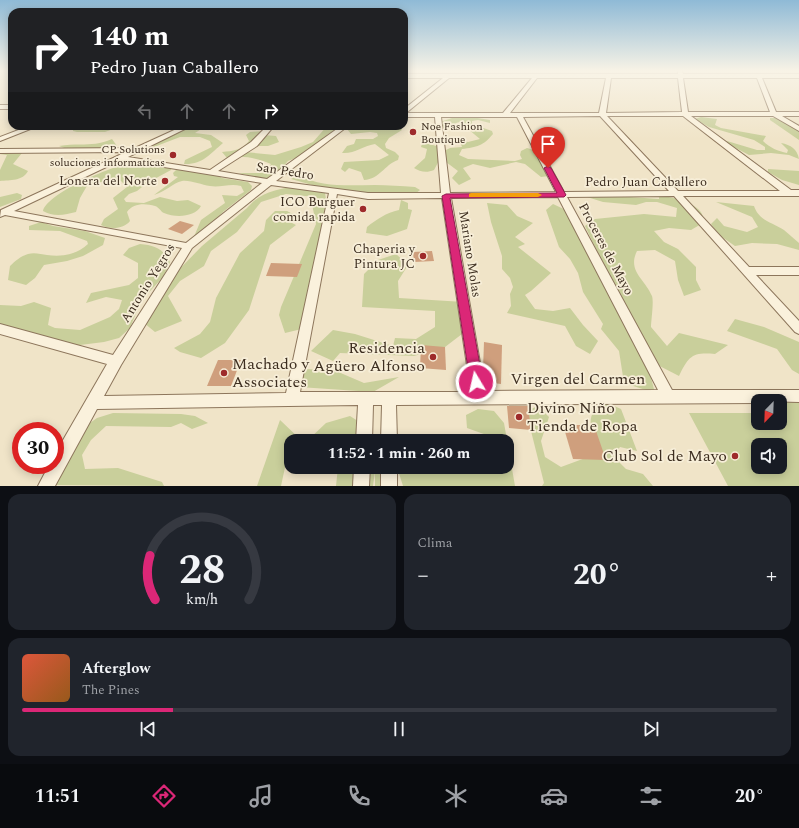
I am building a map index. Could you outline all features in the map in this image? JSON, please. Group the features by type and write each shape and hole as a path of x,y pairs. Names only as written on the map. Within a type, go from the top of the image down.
{"street":[{"path":"408,111 428,94"},
{"path":"505,115 522,94"},
{"path":"602,115 606,94"},
{"path":"682,94 685,115 789,193"},
{"path":"766,94 774,114 799,129"},
{"path":"408,114 799,114"},
{"name":"Mariano Molas","path":"438,115 446,196 479,398"},
{"name":"Proceres de Mayo","path":"519,115 668,396"},
{"path":"602,115 799,329"},
{"path":"0,139 24,130"},
{"path":"2,213 180,130"},
{"path":"212,172 254,144 267,130"},
{"name":"Antonio Yegros","path":"46,486 116,360 188,246 269,182 340,130"},
{"path":"0,151 137,150"},
{"name":"San Pedro","path":"121,158 333,192 368,196 446,196"},
{"path":"292,399 333,192"},
{"name":"Pedro Juan Caballero","path":"446,196 799,193"},
{"path":"2,213 188,246"},
{"path":"747,271 799,271"},
{"path":"0,329 116,360"},
{"name":"Virgen del Carmen","path":"93,403 389,398 799,396"},
{"path":"389,398 389,434"},
{"path":"364,434 366,399"},
{"path":"361,486 362,474"},
{"path":"389,474 389,486"}],"green space":[{"path":"471,117 490,120 490,123 478,120 472,121 472,124 492,131 493,134 479,145 472,148 462,149 459,155 468,159 515,161 522,159 520,155 521,151 527,148 534,150 549,176 541,177 525,164 516,162 490,168 473,164 463,168 471,179 459,185 452,178 458,171 446,162 446,150 450,148 462,147 461,144 448,140 450,138 468,142 480,139 468,129 467,124 462,122 454,124 450,128 443,128 437,123 452,118"},
{"path":"701,117 717,119 715,125 721,128 766,136 763,141 780,151 787,153 788,150 781,143 788,145 795,150 799,159 789,155 771,153 749,155 728,144 727,141 757,150 765,150 765,147 754,140 709,127 695,119"},
{"path":"770,118 779,118 799,130 799,140 770,120"},
{"path":"73,130 110,130 105,132"},
{"path":"182,130 200,130 195,133 211,135 223,143 201,161 184,164 185,160 212,147 210,141 200,137 180,137 154,147 152,144"},
{"path":"324,130 335,130 327,135 323,145 319,149 288,161 276,175 266,179 238,173 265,173 271,164 250,158 227,158 222,152 240,148 246,144 249,141 246,135 250,132 263,131 264,135 276,136 279,142 268,146 253,146 245,152 275,155 313,142"},
{"path":"348,130 402,130 389,138 385,144 386,148 395,152 399,156 398,160 389,165 378,175 369,179 364,180 361,172 349,168 345,172 341,169 344,162 379,160 389,155 375,144 355,151 342,153 347,146 354,144 356,139 373,139 378,136 377,133 370,132 351,134"},
{"path":"112,139 117,146 103,149 72,150 59,146 92,144 105,142"},
{"path":"422,144 430,144 442,148 442,155 434,170 429,172 424,172 414,168 425,158 427,149 421,147"},
{"path":"0,148 20,151 22,153 13,164 28,171 23,177 0,181 0,170 7,155 0,154"},
{"path":"135,162 172,167 171,170 147,183 137,191 129,194 124,199 126,202 144,203 160,197 177,201 188,200 201,206 198,210 185,216 174,216 162,212 158,207 140,204 132,207 127,212 130,221 127,224 117,228 108,228 101,225 104,219 118,209 113,198 127,187 121,181 114,180 88,184 80,198 76,212 59,215 43,211 47,204 56,196 83,180 113,168"},
{"path":"185,167 208,169 222,178 248,182 252,186 251,190 224,211 209,227 193,239 201,220 225,203 222,195 237,196 244,192 241,186 237,185 214,186 182,181 154,195 178,177 174,176 173,173 177,169"},
{"path":"768,169 799,171 799,185 782,180 768,172"},
{"path":"299,175 326,184 400,186 415,187 420,190 415,194 344,194 291,179"},
{"path":"297,186 325,193 328,212 310,327 285,333 279,315 316,224 312,204 315,197 286,194 261,202 237,232 211,251 204,266 180,281 168,296 182,321 155,332 144,323 160,289 202,246 258,198 276,190"},
{"path":"17,193 22,195 21,199 0,207 0,197"},
{"path":"600,195 659,199 659,195 689,203 699,210 702,215 703,223 691,230 669,228 654,231 664,242 678,249 696,267 696,280 701,290 684,296 678,280 675,261 655,250 637,251 634,258 634,264 638,275 649,290 653,299 651,327 667,346 679,333 728,345 715,354 701,354 692,357 679,376 646,359 655,393 624,383 619,351 601,329 603,324 583,292 578,273 570,259 559,247 546,210 553,204 568,211 605,268 585,226 595,219 644,214 676,217 677,208 657,202 646,202 636,205 603,202 584,196"},
{"path":"401,200 408,203 408,209 412,210 407,229 387,236 366,233 367,227 374,221 399,210"},
{"path":"716,202 754,206 759,215 766,221 784,230 799,243 799,250 777,244 752,243 735,246 719,235 711,224 717,218 724,226 747,232 758,227 752,217"},
{"path":"487,203 507,205 517,216 533,223 515,237 525,244 518,247 551,273 525,295 535,309 553,311 570,308 598,341 590,354 576,346 565,326 507,313 511,306 510,294 513,287 510,278 502,269 502,256 491,222"},
{"path":"275,211 287,211 293,214 290,222 296,225 270,245 249,310 225,343 201,358 180,352 174,348 200,334 210,322 216,298 240,253 264,231 266,220"},
{"path":"41,222 53,226 85,231 105,238 103,245 83,256 67,261 44,265 35,278 26,285 8,280 10,266 25,255 30,253 53,256 69,254 79,251 88,244 87,241 60,231 29,230 29,226"},
{"path":"140,244 158,248 165,254 170,262 163,277 141,301 130,328 119,338 104,342 64,347 0,324 0,305 21,306 34,302 51,308 48,325 55,328 80,330 110,317 119,309 122,300 106,297 86,303 91,293 129,285 138,278 138,263 123,255 129,248"},
{"path":"396,254 408,265 398,281 399,298 464,302 469,319 462,334 445,347 414,356 340,353 333,361 311,351 333,330 355,334 393,346 395,338 416,339 435,327 435,311 362,307 364,274 378,260"},
{"path":"735,319 764,327 799,342 799,374 792,370 777,349 727,331"},
{"path":"306,369 336,371 364,383 399,377 373,392 299,387"},
{"name":"Club Sol de Mayo","path":"787,401 799,402 799,486 728,486 689,413 751,413 751,430 787,430"},
{"path":"605,402 621,409 637,451 620,447 613,456 626,469 643,474 653,486 542,486 544,483 526,411 538,406 549,417 541,441 545,457 561,467 588,457 596,447 591,427 591,416 598,407"},
{"path":"478,409 494,411 504,423 506,434 484,434 467,428 466,415"},
{"path":"113,413 181,414 195,416 208,423 192,429 181,423 171,427 106,426 91,440 82,455 85,469 118,468 162,482 164,486 51,485 57,474 64,474 64,460 80,430 97,418"},
{"path":"350,416 361,423 369,434 314,434 326,423"},
{"path":"280,420 295,434 284,434 284,472 281,486 257,486"},
{"path":"337,474 375,474 373,486 336,486"},
{"path":"375,474 380,474 380,486 375,486"},
{"path":"399,474 513,474 515,486 403,486"}],"building":[{"path":"180,221 194,225 182,234 168,229"},
{"name":"Chaperia y Pintura JC","path":"432,251 434,261 414,262 413,252"},
{"path":"271,263 302,264 297,277 266,276"},
{"path":"484,342 502,345 501,384 485,382 483,369"},
{"name":"Residencia Agüero Alfonso","path":"421,345 445,347 446,370 420,368"},
{"name":"Machado y Associates","path":"218,360 241,360 231,386 207,386"},
{"name":"Divino Niño Tienda de Ropa","path":"507,406 528,406 531,430 509,428"},
{"path":"563,425 594,425 606,460 573,459"}],"slow traffic":[{"path":"471,196 538,195"}],"place":[{"name":"Noe Fashion Boutique","path":"413,132"},
{"name":"CP Solutions soluciones informaticas","path":"173,155"},
{"name":"Lonera del Norte","path":"165,181"},
{"name":"ICO Burguer comida rapida","path":"363,209"},
{"name":"Chaperia y Pintura JC","path":"423,256"},
{"name":"Residencia Agüero Alfonso","path":"433,357"},
{"name":"Machado y Associates","path":"224,373"},
{"name":"Divino Niño Tienda de Ropa","path":"519,417"},
{"name":"Club Sol de Mayo","path":"735,456"}],"route":[{"path":"476,382 446,196 562,195 548,168"}]}
